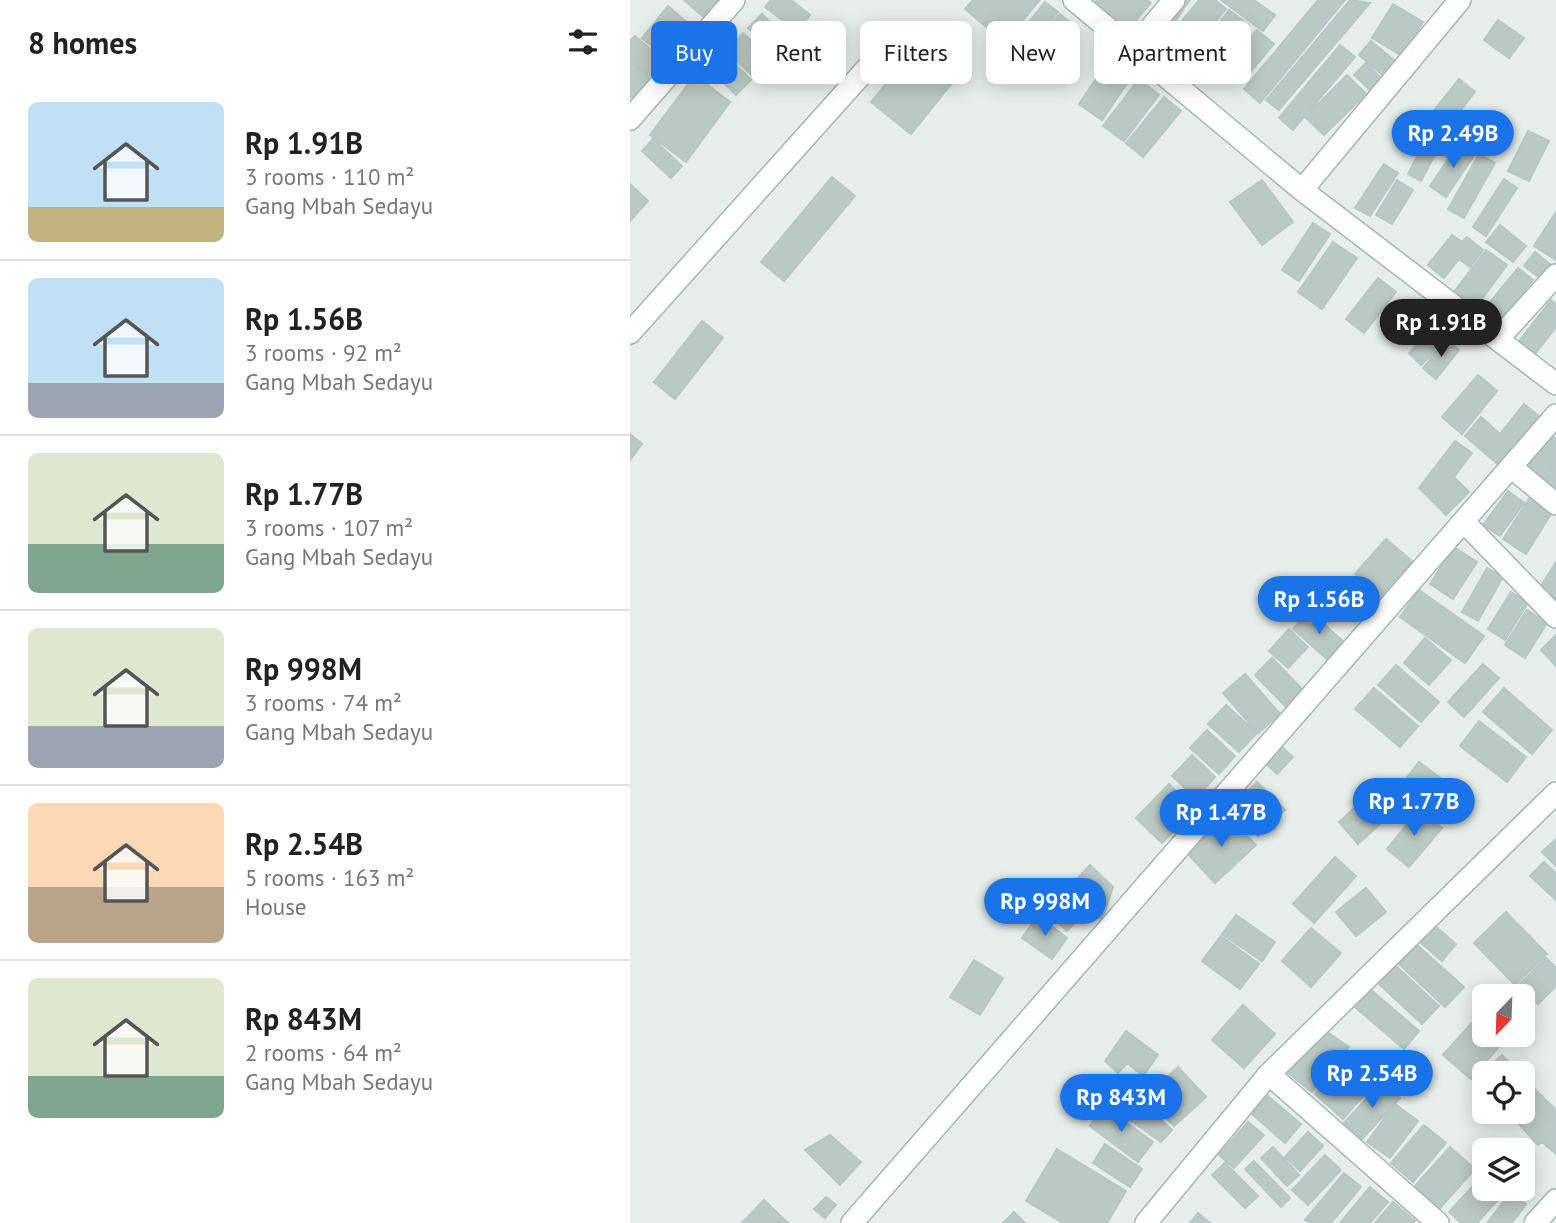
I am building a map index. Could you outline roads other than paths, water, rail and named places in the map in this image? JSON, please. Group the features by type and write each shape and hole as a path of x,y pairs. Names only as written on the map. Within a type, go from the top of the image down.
{"street":[{"path":"630,119 734,0"},
{"path":"1074,0 1098,21"},
{"path":"1156,21 1174,0"},
{"path":"1302,190 1460,0"},
{"path":"630,332 860,76"},
{"path":"1173,84 1302,190 1556,384"},
{"path":"1498,340 1556,275"},
{"path":"852,1223 1556,415"},
{"path":"1511,467 1556,504"},
{"path":"1464,522 1556,617"},
{"path":"1146,1223 1269,1074 1556,793"},
{"path":"1269,1074 1438,1223"},
{"path":"1535,1223 1556,1200"}]}
